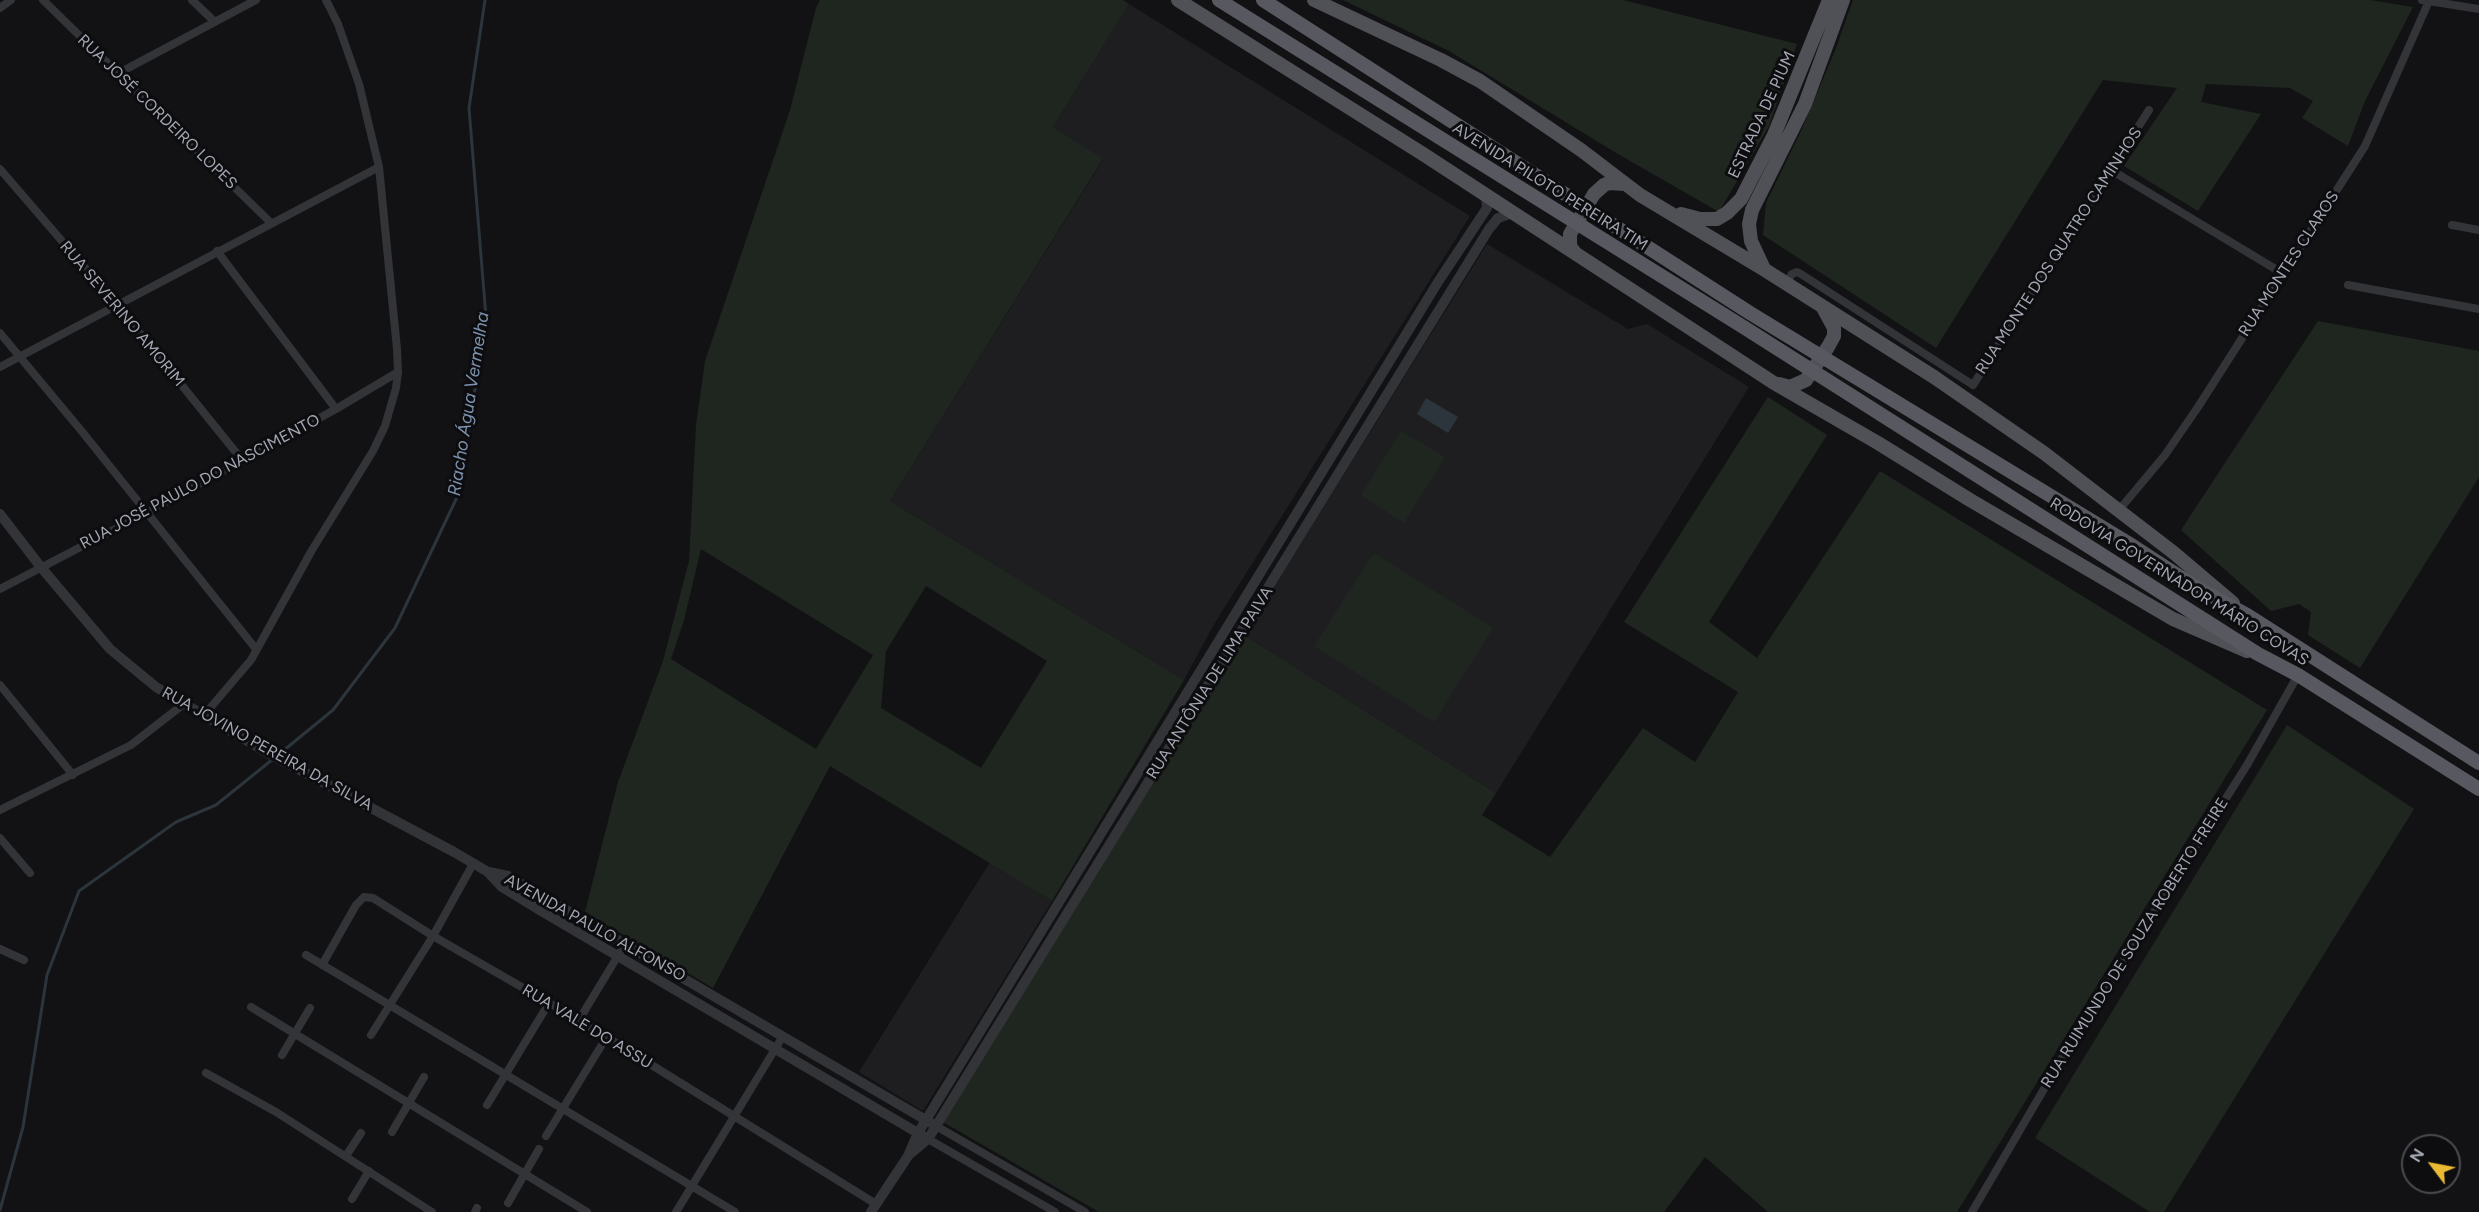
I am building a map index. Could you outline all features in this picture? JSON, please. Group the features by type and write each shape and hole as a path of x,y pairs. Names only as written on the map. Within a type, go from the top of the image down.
{"highway":[{"name":"AVENIDA PILOTO PEREIRA TIM","path":"1219,0 1863,403"},
{"name":"AVENIDA PILOTO PEREIRA TIM","path":"1263,0 1872,388"},
{"name":"RODOVIA GOVERNADOR MÁRIO COVAS","path":"1872,388 2133,546 2199,589 2247,615 2479,763"},
{"name":"RODOVIA GOVERNADOR MÁRIO COVAS","path":"1863,403 2258,654 2298,675 2479,789"}],"main road":[{"path":"1178,0 1513,213 1774,383 2173,619 2227,644 2258,654"},
{"path":"1314,0 1480,81 1581,150 1625,184 1786,283 1965,398 2044,453 2119,510 2247,615"},
{"name":"ESTRADA DE PIUM","path":"1665,210 1700,219 1717,219 1727,213 1740,199 1774,135 1829,0"},
{"name":"ESTRADA DE PIUM","path":"1765,270 1751,241 1749,224 1752,210 1805,104 1843,0"},
{"path":"1577,256 1569,242 1572,230 1594,195 1604,185 1625,184"},
{"path":"1774,383 1790,387 1806,380 1828,347 1834,336 1834,328 1822,306"}],"street":[{"path":"0,8 11,0"},
{"name":"RUA JOSÉ CORDEIRO LOPES","path":"43,0 271,223"},
{"path":"192,0 215,22"},
{"path":"117,74 256,0"},
{"path":"205,714 251,660 312,550 373,451 392,405 398,372 379,167 359,84 338,24 326,0"},
{"path":"2432,1 2479,9"},
{"name":"RUA MONTES CLAROS","path":"2119,510 2165,455 2365,146 2432,1"},
{"name":"RUA MONTE DOS QUATRO CAMINHOS","path":"1786,283 1792,274 1802,274 1973,385 2149,110"},
{"path":"0,367 379,167"},
{"name":"RUA SEVERINO AMORIM","path":"0,169 118,306 242,460"},
{"path":"2111,170 2282,273"},
{"name":"RUA ANTÔNIA DE LIMA PAIVA","path":"874,1208 931,1123 1423,307 1487,208 1486,197"},
{"name":"RUA ANTÔNIA DE LIMA PAIVA","path":"931,1123 1496,220 1513,213"},
{"path":"2452,225 2479,230"},
{"path":"217,251 336,409"},
{"path":"2348,285 2479,309"},
{"path":"1423,307 1437,315"},
{"path":"0,333 256,649"},
{"name":"RUA JOSÉ PAULO DO NASCIMENTO","path":"0,589 40,566 146,513 336,409 398,372"},
{"path":"1965,398 1973,385"},
{"path":"1351,426 1364,434"},
{"name":"RUA JOVINO PEREIRA DA SILVA","path":"0,514 40,566 110,649 156,687 269,754 488,872"},
{"name":"RUA RUIMUNDO DE SOUZA ROBERTO FREIRE","path":"1972,1212 2068,1048 2247,765 2298,675"},
{"path":"0,685 73,775"},
{"path":"0,810 131,745 185,703"},
{"path":"0,838 30,873"},
{"path":"371,1035 433,936 473,864"},
{"name":"AVENIDA PAULO ALFONSO","path":"488,872 508,876 1084,1212"},
{"name":"AVENIDA PAULO ALFONSO","path":"488,872 502,887 1054,1212"},
{"name":"RUA VALE DO ASSU","path":"322,965 352,912 364,897 373,898 433,936 579,1020 874,1208"},
{"path":"579,1020 625,944"},
{"path":"0,949 24,960"},
{"path":"306,955 735,1212"},
{"path":"487,1105 549,1003"},
{"path":"251,1007 586,1212"},
{"path":"282,1055 310,1008"},
{"path":"676,1212 783,1036"},
{"path":"546,1136 606,1038"},
{"path":"206,1073 276,1112 432,1212"},
{"path":"392,1132 424,1077"},
{"path":"845,1090 852,1077"},
{"path":"346,1156 361,1133"},
{"path":"508,1203 539,1149"},
{"path":"352,1199 369,1171"}],"shaded area":[{"path":"820,0 1123,0 1129,4 1053,127 1103,159 890,501 1184,680 1052,901 830,766 713,988 585,912 618,782 663,661 689,561 696,425 705,361 790,110","holes":["701,549 873,655 816,749 671,659 684,620","926,586 1047,661 981,768 881,708 886,651"]},
{"path":"1343,0 1623,0 1797,44 1769,126 1719,212 1618,154 1449,51"},
{"path":"1853,0 2370,0 2413,7 2365,101 2348,146 2302,118 2313,101 2290,88 2206,84 2201,102 2261,114 2198,211 2124,166 2177,88 2103,80 1936,348 1763,235 1766,203 1802,129 1836,48"},
{"path":"1129,4 1470,216 1213,626 1184,680 890,501 1103,160 1053,127"},
{"path":"1487,244 1628,329 1647,324 1749,387 1496,793 1244,635"},
{"path":"2318,321 2479,351 2479,477 2360,668 2308,635 2311,612 2299,604 2271,611 2181,530"},
{"path":"1768,397 1827,435 1709,622 1757,658 1880,471 2267,710 1957,1212 1768,1212 1705,1157 1664,1212 1099,1212 943,1122 1244,635 1496,793 1482,815 1550,857 1643,728 1695,762 1738,692 1624,622"},
{"path":"1426,398 1458,417 1448,433 1417,414"},
{"path":"1401,431 1445,457 1404,523 1361,495"},
{"path":"1374,553 1493,628 1434,722 1314,646"},
{"path":"2287,725 2414,809 2164,1212 2150,1212 2035,1138"},
{"path":"990,862 1052,901 923,1111 859,1072"}],"waterway":[{"name":"Riacho Água Vermelha","path":"278,755 333,710 395,628 459,493 486,317 469,108 485,0"},
{"name":"Riacho Água Vermelha","path":"0,1210 23,1127 47,975 79,891 176,822 216,805 273,759"}]}
